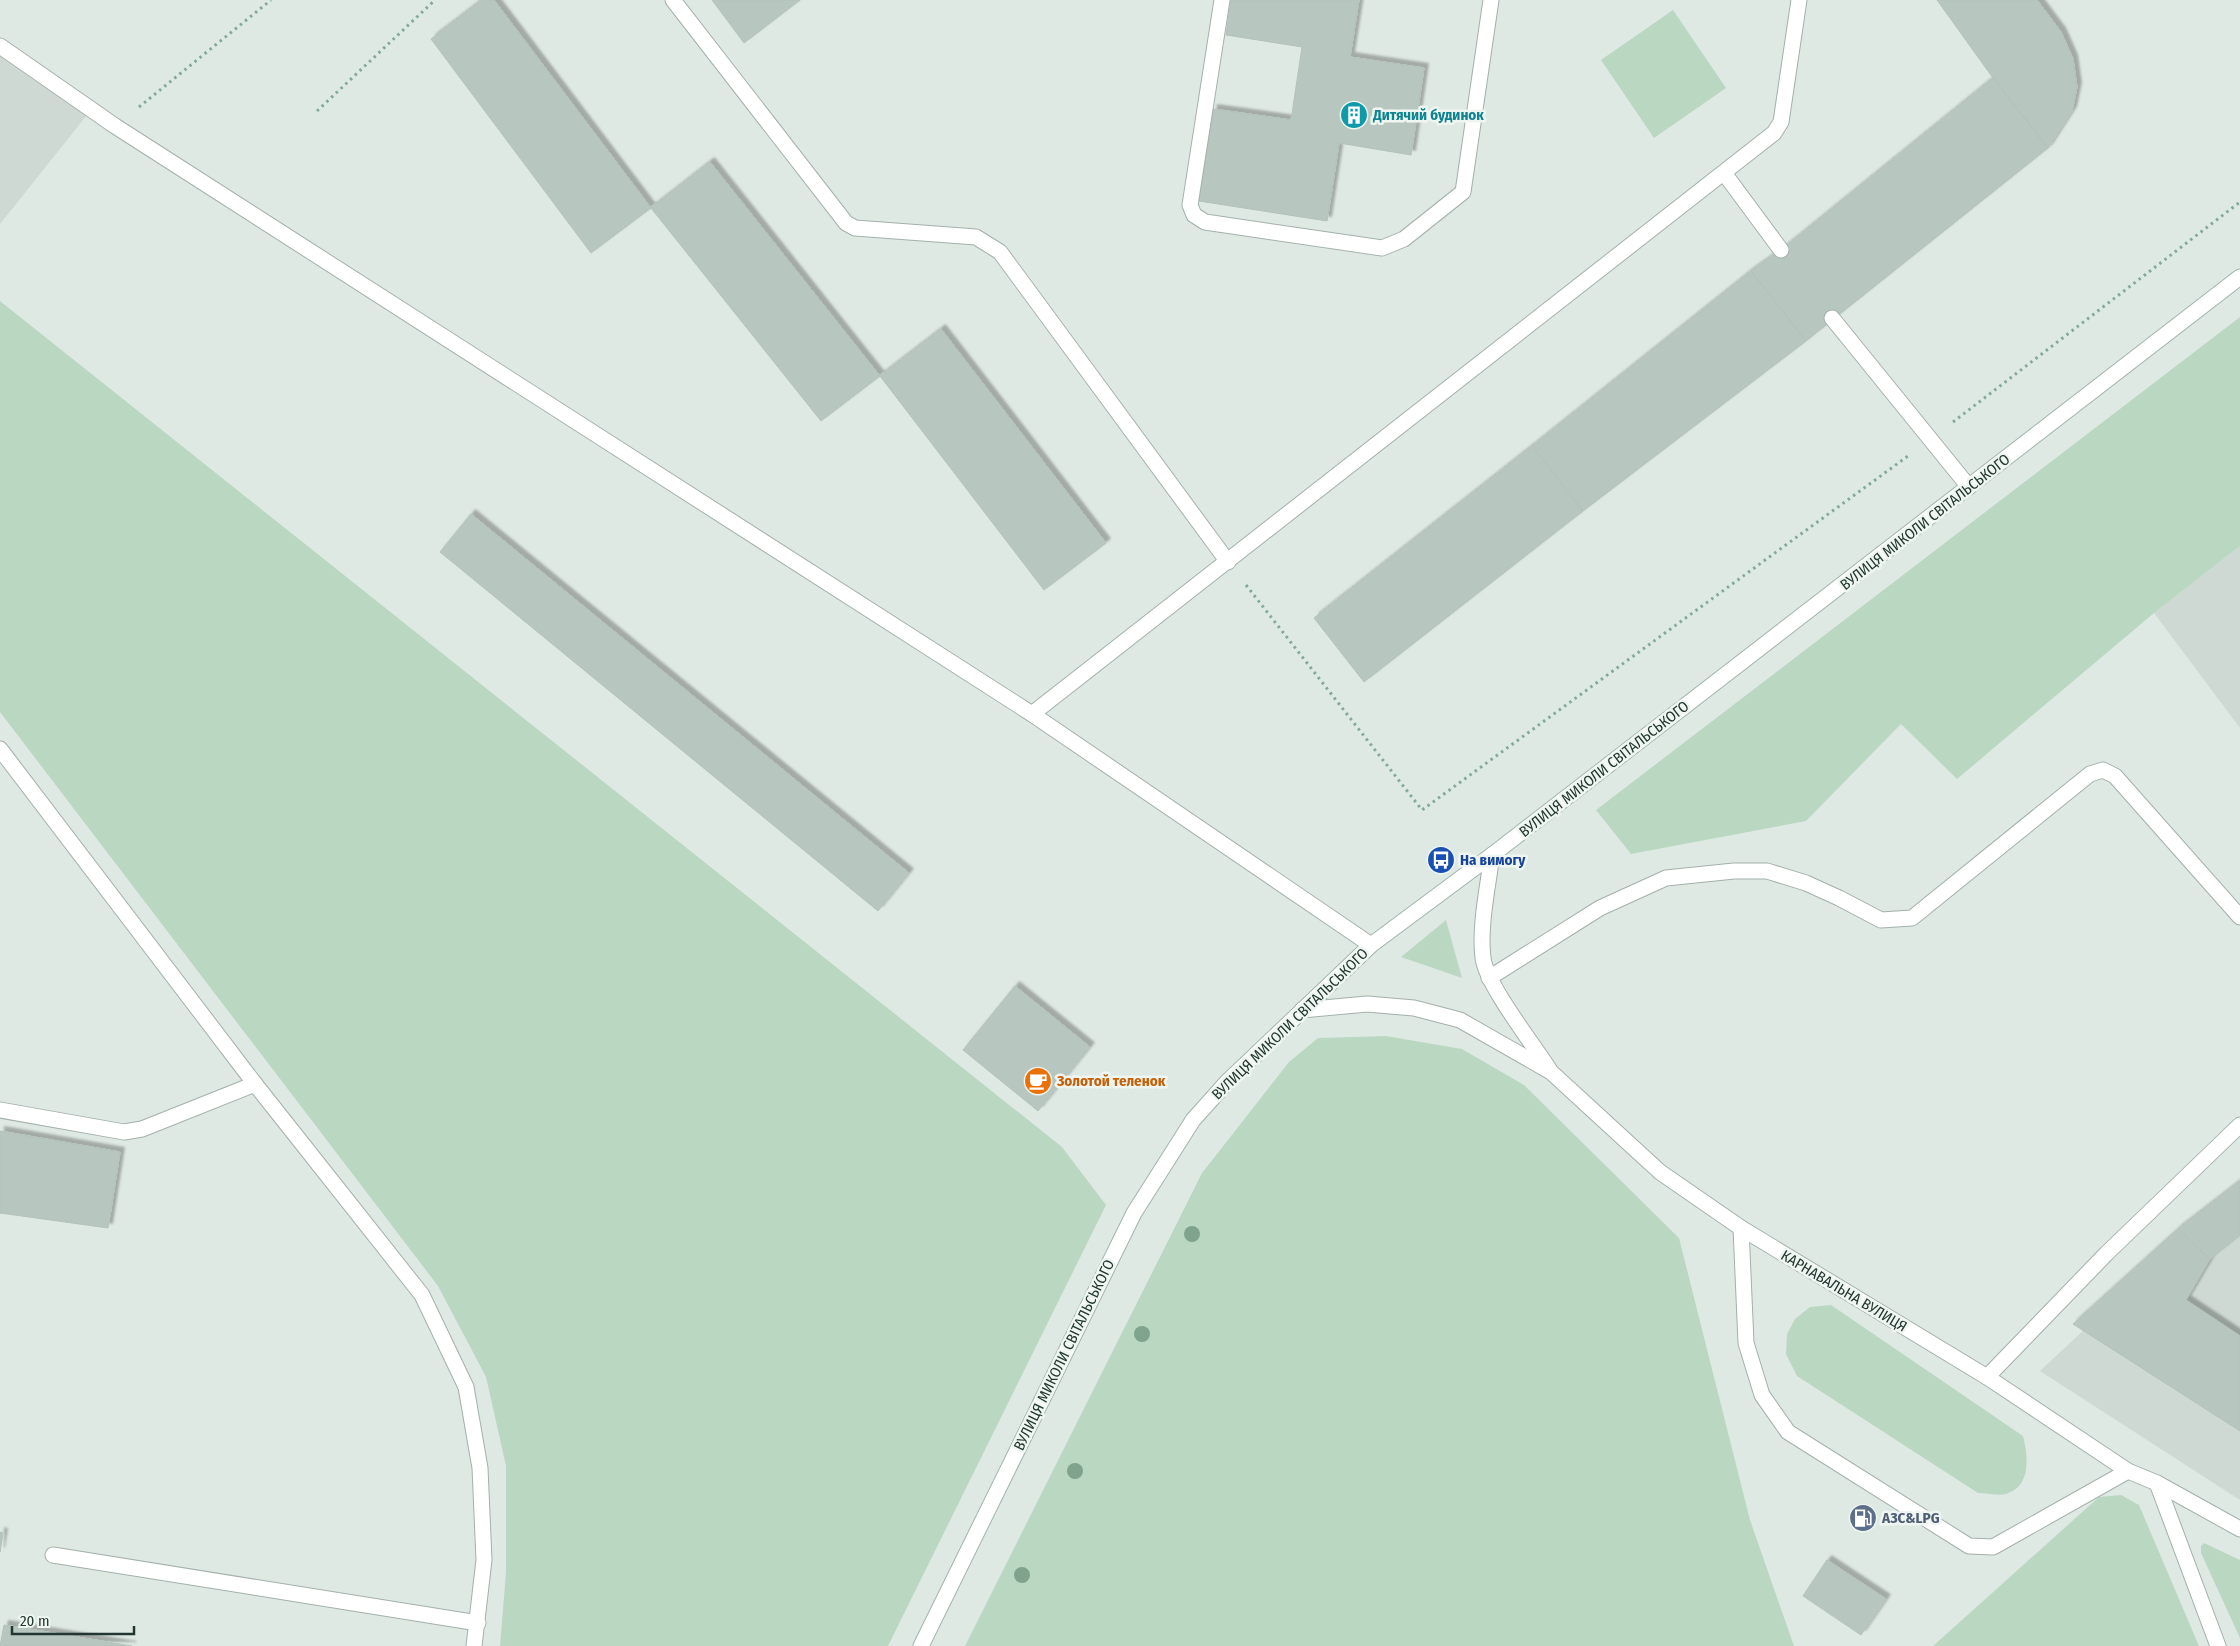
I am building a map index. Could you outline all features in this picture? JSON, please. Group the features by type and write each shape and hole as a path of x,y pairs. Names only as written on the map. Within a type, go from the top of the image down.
{"street":[{"path":"673,0 846,223 855,228 976,238 1000,252 1228,562"},
{"path":"1222,0 1190,205 1194,216 1205,222 1382,248 1404,239 1463,192 1491,0"},
{"path":"1032,714 1779,129 1799,0"},
{"path":"0,46 115,126 1032,714 1371,945"},
{"path":"1724,173 1781,250"},
{"name":"ВУЛИЦЯ МИКОЛИ СВІТАЛЬСЬКОГО","path":"921,1646 1134,1213 1193,1120 1228,1082 1371,945 1492,855 2240,277"},
{"path":"1832,318 1969,488"},
{"path":"0,749 255,1084 422,1295 466,1387 480,1477 484,1560 474,1646"},
{"path":"1489,978 1600,908 1666,878 1734,871 1767,871 1806,884 1839,898 1881,920 1912,918 2090,774 2103,770 2115,776 2240,917"},
{"path":"1492,855 1485,904 1483,958 1489,978 1551,1072"},
{"path":"1302,1010 1367,1004 1414,1008 1460,1020 1551,1072"},
{"name":"КАРНАВАЛЬНА ВУЛИЦЯ","path":"1551,1072 1660,1172 1741,1228 1987,1377 2128,1471 2156,1483 2240,1529"},
{"path":"0,1110 124,1132 142,1129 255,1084"},
{"path":"1987,1377 2107,1254 2240,1125"},
{"path":"1741,1228 1746,1343 1762,1395 1788,1432 1968,1546 1992,1547 2128,1471"},
{"path":"2156,1483 2218,1646"},
{"path":"53,1555 478,1623"}],"path":[{"path":"115,126 270,0"},
{"path":"317,111 435,0"},
{"path":"1228,562 1422,810 1929,440 2240,202"}],"shaded area":[{"path":"0,46 91,110 0,224"},
{"path":"2240,546 2240,728 2154,613"},
{"path":"2240,1184 2240,1500 2040,1371"}],"green space":[{"path":"1673,10 1726,88 1654,138 1601,60"},
{"path":"0,301 1062,1147 1106,1205 888,1646 500,1646 506,1572 506,1466 486,1377 438,1286 0,712"},
{"path":"2240,317 2240,546 2154,613 1957,779 1901,724 1806,821 1631,854 1596,810"},
{"path":"1446,920 1462,978 1401,957"},
{"path":"1386,1036 1462,1049 1524,1085 1679,1238 1750,1520 1794,1646 965,1646 1202,1173 1289,1062 1318,1038"},
{"path":"1831,1305 2023,1436 2027,1461 2024,1477 2020,1484 2006,1494 1978,1493 1797,1376 1786,1354 1787,1334 1795,1319 1810,1307"},
{"path":"2121,1495 2139,1505 2199,1646 1933,1646 2099,1497"},
{"path":"2204,1543 2240,1560 2240,1638 2201,1553 2201,1546"}],"building":[{"path":"482,0 494,0 651,208 591,253 431,39"},
{"path":"712,0 800,0 744,43"},
{"name":"Дитячий будинок","path":"1231,0 1359,0 1350,57 1424,68 1411,155 1339,143 1327,221 1199,201 1213,109 1291,120 1302,47 1226,35"},
{"path":"1937,0 2037,0 2061,32 2073,59 2077,87 2072,111 2048,148 1993,78"},
{"path":"1993,78 2048,148 1806,341 1751,271 1781,250"},
{"path":"710,162 880,376 821,421 651,208"},
{"path":"1751,271 1806,341 1583,511 1532,446"},
{"path":"941,329 1106,543 1044,590 880,376"},
{"path":"1532,446 1583,511 1364,682 1314,618"},
{"path":"471,514 909,873 878,911 440,552"},
{"path":"1015,986 1090,1047 1038,1111 963,1050"},
{"path":"0,1131 120,1152 108,1228 0,1213"},
{"path":"2240,1181 2240,1235 2210,1259 2178,1229"},
{"path":"2178,1229 2210,1259 2186,1300 2240,1336 2240,1431 2073,1324"},
{"path":"0,1532 3,1533 0,1552"},
{"path":"1827,1560 1886,1599 1861,1635 1803,1596"},
{"path":"4,1625 132,1646 0,1646"}],"place":[{"name":"Дитячий будинок","path":"1354,115"},
{"name":"На вимогу","path":"1441,860"},
{"name":"Золотой теленок","path":"1038,1081"},
{"name":"АЗС&LPG","path":"1863,1518"}]}
